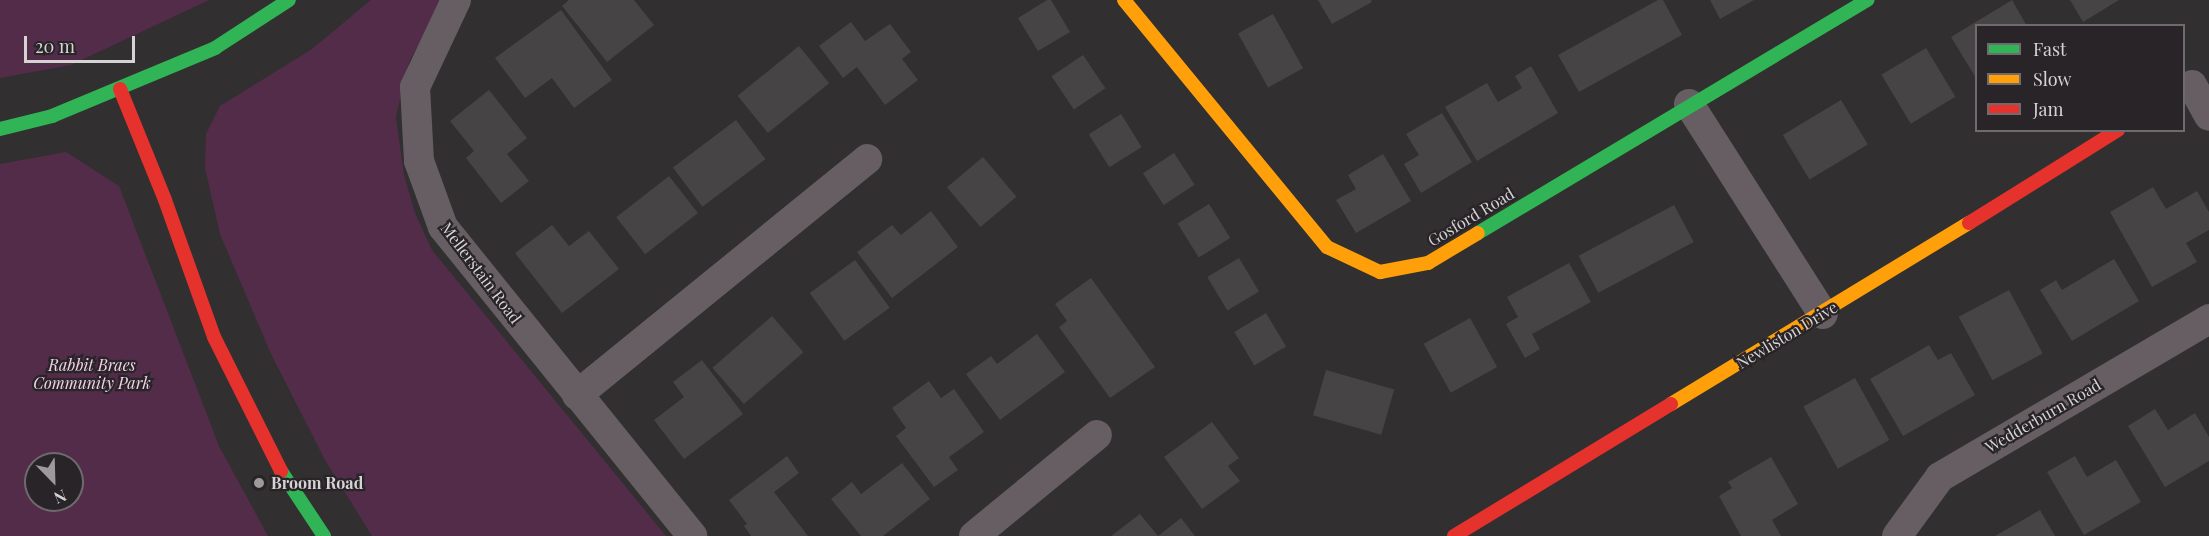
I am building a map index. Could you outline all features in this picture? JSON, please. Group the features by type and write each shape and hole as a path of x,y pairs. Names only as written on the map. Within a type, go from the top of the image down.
{"street":[{"path":"0,129 52,116 215,48 289,0"},
{"name":"Mellerstain Road","path":"456,0 415,87 419,161 443,227 692,536"},
{"name":"Gosford Road","path":"1124,0 1327,247 1380,272 1428,263 1689,104 1868,0"},
{"path":"2195,84 2209,116"},
{"path":"120,89 165,200 214,337 275,461 324,536"},
{"path":"1689,104 1823,314"},
{"name":"Newliston Drive","path":"1454,536 1571,463 1823,314 2115,132"},
{"path":"577,395 867,159"},
{"name":"Wedderburn Road","path":"1897,536 1940,477 2209,319"},
{"path":"974,536 1097,435"}],"green space":[{"path":"0,0 209,0 71,65 0,78"},
{"path":"371,0 447,0 434,16 409,62 396,117 404,175 415,213 432,250 666,536 372,536 325,460 271,354 220,234 205,168 206,134 220,106 312,49"},
{"name":"Rabbit Braes Community Park","path":"66,152 119,186 219,446 268,536 0,536 0,164"}],"building":[{"path":"569,0 634,0 654,25 607,62 562,6"},
{"path":"1047,0 1051,0 1070,32 1038,51 1018,18"},
{"path":"1318,0 1371,0 1372,2 1332,24"},
{"path":"1658,0 1663,0 1682,35 1579,92 1558,55"},
{"path":"1710,0 1754,0 1720,19"},
{"path":"2012,0 2026,24 1975,24 1975,76 1951,37"},
{"path":"2070,0 2119,0 2083,22"},
{"path":"561,10 612,80 574,108 552,78 525,98 495,58"},
{"path":"1273,14 1303,68 1268,88 1238,33"},
{"path":"851,22 865,41 890,24 911,52 902,59 918,80 885,105 857,67 843,78 819,46"},
{"path":"799,46 829,83 768,133 738,96"},
{"path":"1926,48 1955,97 1911,124 1881,75"},
{"path":"1083,55 1105,88 1074,109 1051,76"},
{"path":"1531,66 1558,113 1477,161 1445,107 1487,83 1498,102 1522,88 1515,76"},
{"path":"489,90 527,138 507,154 529,181 501,203 466,158 474,151 450,121"},
{"path":"1841,100 1868,145 1809,180 1783,135"},
{"path":"1442,113 1472,162 1421,193 1404,164 1419,155 1406,134"},
{"path":"1121,114 1142,147 1109,167 1089,134"},
{"path":"736,120 765,159 702,207 673,168"},
{"path":"1174,153 1195,185 1164,205 1143,173"},
{"path":"1383,154 1411,201 1356,233 1336,200 1356,189 1348,175"},
{"path":"983,157 1016,197 980,227 947,187"},
{"path":"669,176 698,213 645,254 616,217"},
{"path":"2153,187 2166,209 2197,191 2209,212 2209,230 2186,243 2197,262 2152,287 2110,212"},
{"path":"1209,204 1230,238 1199,258 1178,224"},
{"path":"1674,205 1694,242 1598,293 1579,256"},
{"path":"931,211 958,247 892,298 857,252 892,225 901,235"},
{"path":"552,225 569,246 589,231 619,269 562,313 515,253"},
{"path":"1239,258 1259,291 1227,310 1207,277"},
{"path":"2114,259 2139,301 2072,341 2040,290 2056,280 2062,290"},
{"path":"855,260 890,308 844,341 810,293"},
{"path":"1569,263 1591,302 1532,334 1540,349 1525,358 1506,324 1518,317 1507,297"},
{"path":"1091,278 1155,367 1110,398 1059,327 1067,321 1055,304"},
{"path":"2009,290 2043,354 1992,380 1959,317"},
{"path":"1266,313 1286,346 1254,365 1234,332"},
{"path":"772,316 803,352 744,404 712,368"},
{"path":"1470,318 1497,367 1451,393 1424,344"},
{"path":"1037,334 1065,372 1000,420 966,374 991,356 997,364"},
{"path":"1929,345 1938,360 1951,353 1975,395 1903,436 1870,379"},
{"path":"702,360 743,414 684,459 654,420 684,397 673,382"},
{"path":"1326,370 1394,390 1381,435 1313,415"},
{"path":"1855,378 1889,440 1838,469 1803,407"},
{"path":"929,381 941,398 954,389 984,432 949,457 958,470 934,487 896,436 906,428 892,408"},
{"path":"2155,409 2168,430 2195,413 2209,437 2209,461 2165,487 2128,426"},
{"path":"1212,422 1239,458 1228,466 1240,481 1202,509 1164,457"},
{"path":"787,456 799,473 774,492 808,536 751,536 744,526 747,524 729,500"},
{"path":"2075,456 2087,477 2116,460 2141,502 2084,535 2047,472"},
{"path":"1771,457 1798,504 1772,520 1781,536 1741,536 1719,496 1732,488 1728,482"},
{"path":"902,463 930,499 883,536 861,536 831,499 852,482 861,494"},
{"path":"2040,510 2055,536 1995,536"},
{"path":"1140,514 1158,536 1111,536"},
{"path":"1181,518 1195,536 1158,536"}],"traffic: fast":[{"path":"0,129 52,116 215,48 289,0"},
{"path":"1478,233 1868,0"},
{"path":"281,471 324,536"}],"traffic: slow":[{"path":"1124,0 1327,247 1380,272 1428,263 1478,233"},
{"path":"1671,404 1969,223"}],"traffic: jam":[{"path":"120,89 165,200 214,337 281,471"},
{"path":"1969,223 2115,132"},
{"path":"1454,536 1671,404"}],"place":[{"name":"Broom Road","path":"259,483"}]}
